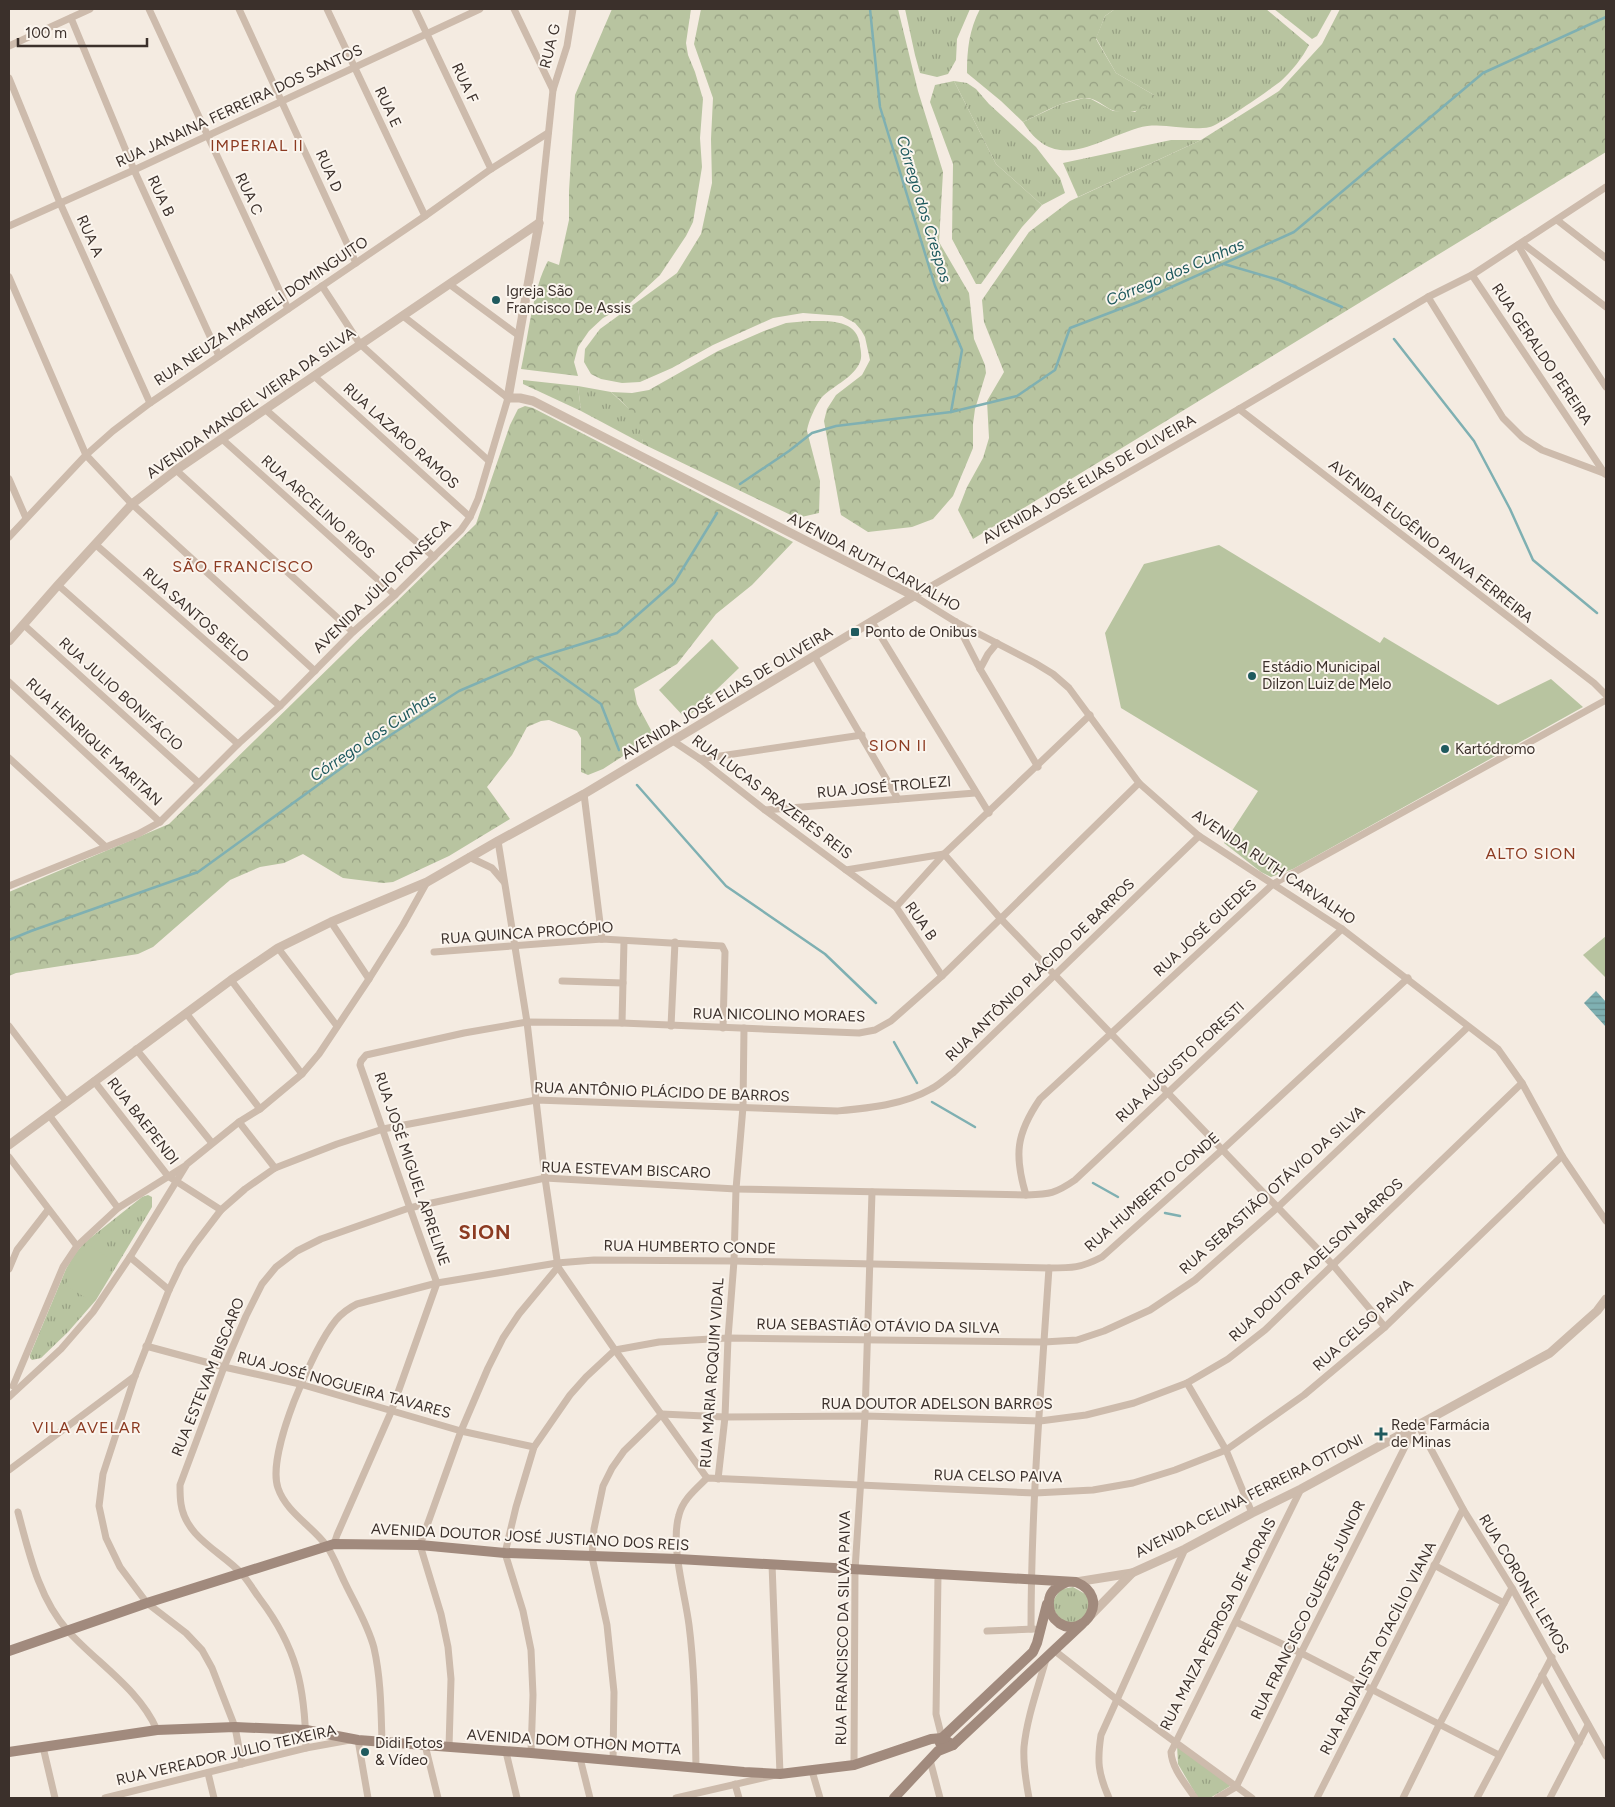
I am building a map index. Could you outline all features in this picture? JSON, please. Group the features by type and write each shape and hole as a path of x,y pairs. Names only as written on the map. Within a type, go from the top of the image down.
{"main road":[{"name":"AVENIDA DOUTOR JOSÉ JUSTIANO DOS REIS","path":"9,1651 147,1603 330,1545 420,1545 504,1553 772,1564 1071,1582"},
{"path":"938,1751 942,1738 1026,1659 1037,1643 1036,1629 1048,1600 1052,1592 1058,1585 1071,1582 1084,1585 1094,1600 1093,1609 1086,1620 1073,1627 1063,1626 1054,1620 1049,1611 1048,1600"},
{"name":"AVENIDA CELINA FERREIRA OTTONI","path":"894,1798 938,1751 953,1745 1086,1620"},
{"name":"AVENIDA DOM OTHON MOTTA","path":"9,1752 157,1730 235,1727 306,1730 356,1740 780,1774 854,1764 931,1738 942,1738"},
{"path":"942,1738 953,1745"}],"street":[{"path":"9,46 90,9"},
{"name":"RUA C","path":"149,9 206,136 288,309"},
{"name":"RUA D","path":"239,9 356,263"},
{"name":"RUA E","path":"327,9 425,216"},
{"name":"RUA F","path":"415,9 491,169"},
{"name":"RUA JANAINA FERREIRA DOS SANTOS","path":"9,226 480,9"},
{"path":"514,9 552,90"},
{"name":"RUA G","path":"552,90 567,46 573,9"},
{"name":"RUA B","path":"71,18 134,170 219,356"},
{"name":"RUA A","path":"9,78 60,203 150,403"},
{"name":"AVENIDA JÚLIO FONSECA","path":"9,886 138,834 160,822 238,744 280,706 353,632 395,595 461,530 478,499 508,398 539,223 552,90"},
{"name":"RUA NEUZA MAMBELI DOMINGUITO","path":"9,537 86,455 113,431 150,403 491,169 548,133"},
{"name":"AVENIDA JOSÉ ELIAS DE OLIVEIRA","path":"9,1145 136,1049 278,948 331,922 428,882 584,794 914,596 1239,409 1428,297 1472,275 1604,191"},
{"path":"1557,220 1606,258"},
{"name":"AVENIDA MANOEL VIEIRA DA SILVA","path":"9,641 132,504 176,470 539,223"},
{"path":"1520,244 1606,307"},
{"path":"1520,244 1553,306 1606,387"},
{"name":"RUA GERALDO PEREIRA","path":"1472,275 1606,474"},
{"path":"9,277 86,455 132,504 315,671"},
{"path":"450,284 518,335"},
{"path":"322,286 360,344 489,461"},
{"path":"1428,297 1503,418 1522,437 1542,450 1606,474"},
{"path":"402,316 508,398"},
{"name":"RUA LAZARO RAMOS","path":"314,376 470,516"},
{"name":"AVENIDA RUTH CARVALHO","path":"508,398 525,398 533,402 914,596 956,622 1053,674 1069,688 1138,783 1199,836 1342,929 1498,1049 1522,1083 1562,1156 1606,1221"},
{"name":"AVENIDA EUGÊNIO PAIVA FERREIRA","path":"1239,409 1606,695"},
{"path":"266,410 434,557"},
{"name":"RUA ARCELINO RIOS","path":"222,439 395,595"},
{"path":"176,470 353,632"},
{"path":"9,479 26,518"},
{"name":"RUA SANTOS BELO","path":"95,544 280,706"},
{"path":"58,585 238,744"},
{"path":"872,622 989,813"},
{"path":"956,622 980,669 1038,767"},
{"name":"RUA JULIO BONIFÁCIO","path":"24,625 199,783"},
{"path":"980,669 988,654 997,643"},
{"path":"816,656 898,799"},
{"name":"RUA HENRIQUE MARITAN","path":"9,682 160,822"},
{"name":"RUA JOSÉ GUEDES","path":"1026,1195 1018,1158 1021,1135 1027,1117 1040,1099 1273,884 1606,700"},
{"path":"896,907 944,854 1038,767 1090,715"},
{"path":"700,759 862,735"},
{"name":"RUA LUCAS PRAZERES REIS","path":"673,741 700,759 846,870 944,854"},
{"path":"9,758 106,847"},
{"name":"RUA NICOLINO MORAES","path":"360,1065 366,1055 464,1033 526,1022 859,1033 875,1030 891,1021 942,976 1138,783"},
{"name":"RUA JOSÉ TROLEZI","path":"765,810 975,793"},
{"path":"584,794 602,939"},
{"name":"RUA ANTÔNIO PLÁCIDO DE BARROS","path":"242,1764 235,1727 212,1668 202,1650 186,1633 147,1603 120,1567 106,1538 99,1506 103,1474 135,1376 169,1290 181,1265 221,1210 245,1189 275,1168 337,1144 383,1129 536,1100 837,1111 865,1109 903,1101 931,1089 953,1073 1199,836"},
{"path":"498,841 526,1022 557,1265 706,1478 683,1505 676,1532 678,1560 689,1625 694,1674 696,1767"},
{"path":"944,854 1000,918 1333,1265 1385,1327"},
{"path":"470,857 492,868 506,884"},
{"name":"RUA B","path":"846,870 896,907 942,976"},
{"path":"9,1397 63,1268 77,1246 118,1208 187,1164 239,1122 260,1109 302,1074 369,980 428,882"},
{"path":"331,922 369,980"},
{"name":"RUA AUGUSTO FORESTI","path":"1026,1195 1050,1194 1062,1190 1075,1180 1342,929"},
{"name":"RUA QUINCA PROCÓPIO","path":"434,952 602,939 722,946 725,952 723,1028"},
{"path":"622,1024 624,941"},
{"path":"671,1026 674,942"},
{"path":"278,948 337,1026"},
{"name":"RUA HUMBERTO CONDE","path":"382,1742 381,1685 374,1647 363,1618 330,1545 286,1502 278,1489 275,1475 281,1441 300,1384 322,1342 336,1320 346,1310 357,1304 437,1283 594,1260 1049,1268 1081,1266 1102,1258 1408,978"},
{"path":"231,980 302,1074"},
{"path":"562,981 623,983"},
{"path":"186,1014 260,1109"},
{"path":"9,1026 66,1101"},
{"name":"RUA SEBASTIÃO OTÁVIO DA SILVA","path":"615,1350 659,1342 728,1338 1044,1342 1077,1340 1104,1331 1150,1310 1195,1280 1278,1207 1468,1027"},
{"name":"RUA MARIA ROQUIM VIDAL","path":"718,1479 725,1417 728,1338 734,1261 736,1188 743,1107 744,1028"},
{"path":"136,1049 212,1143"},
{"name":"RUA JOSÉ MIGUEL APRELINE","path":"360,1065 437,1283"},
{"name":"RUA BAEPENDI","path":"94,1081 168,1176 221,1210"},
{"name":"RUA DOUTOR ADELSON BARROS","path":"662,1414 725,1417 865,1416 1040,1421 1086,1415 1134,1403 1187,1383 1228,1359 1265,1330 1522,1083"},
{"path":"49,1115 118,1208"},
{"path":"239,1122 275,1168"},
{"name":"RUA CELSO PAIVA","path":"706,1478 1035,1494 1093,1490 1133,1483 1175,1470 1226,1450 1304,1395 1385,1327 1562,1156"},
{"path":"9,1157 77,1246"},
{"path":"14,1386 61,1348 93,1312 130,1258 187,1164"},
{"name":"RUA ESTEVAM BISCARO","path":"306,1748 301,1681 292,1650 276,1620 242,1574 201,1539 188,1524 181,1506 180,1485 224,1367 246,1316 262,1284 276,1267 296,1251 321,1239 409,1208 545,1178 736,1188 1026,1195"},
{"name":"RUA FRANCISCO DA SILVA PAIVA","path":"854,1764 855,1570 865,1416 872,1192"},
{"path":"9,1269 17,1250 48,1210"},
{"path":"130,1258 169,1290"},
{"path":"449,1747 451,1679 448,1647 441,1614 420,1545 461,1431 488,1368 503,1338 519,1314 557,1265"},
{"path":"987,1631 1036,1629 1031,1580 1049,1268"},
{"path":"330,1545 391,1412 437,1283"},
{"name":"AVENIDA CELINA FERREIRA OTTONI","path":"1086,1620 1132,1573 1184,1549 1252,1512 1301,1489 1550,1353 1597,1311 1606,1299"},
{"name":"RUA JOSÉ NOGUEIRA TAVARES","path":"146,1346 224,1367 300,1384 461,1431 534,1447"},
{"path":"531,1753 533,1695 531,1650 522,1611 504,1553 534,1447 570,1395 615,1350"},
{"path":"9,1470 135,1376"},
{"path":"1187,1383 1226,1450 1252,1512"},
{"path":"613,1761 614,1692 607,1625 592,1557 594,1529 603,1486 612,1468 624,1451 662,1414"},
{"name":"RUA CORONEL LEMOS","path":"1417,1426 1463,1509 1552,1657 1606,1756"},
{"name":"RUA FRANCISCO GUEDES JUNIOR","path":"1236,1787 1301,1653 1417,1426"},
{"name":"RUA MAIZA PEDROSA DE MORAIS","path":"1195,1798 1172,1759 1171,1752 1301,1489"},
{"name":"RUA RADIALISTA OTACÍLIO VIANA","path":"1316,1798 1463,1509"},
{"path":"18,1512 30,1557 42,1589 58,1617 68,1630 131,1691 152,1717 157,1730"},
{"path":"1109,1798 1101,1782 1097,1758 1101,1735 1184,1549"},
{"path":"676,1798 780,1774 772,1564"},
{"path":"1434,1565 1504,1603"},
{"name":"AVENIDA DOUTOR JOSÉ JUSTIANO DOS REIS","path":"1071,1582 1132,1573"},
{"path":"938,1575 936,1714 942,1738"},
{"path":"1403,1798 1439,1725 1512,1588"},
{"path":"1236,1622 1301,1653 1499,1756"},
{"path":"1055,1651 1116,1699 1252,1798"},
{"path":"1477,1798 1552,1657"},
{"path":"1029,1798 1025,1777 1024,1748 1031,1710 1046,1659"},
{"path":"1542,1675 1578,1743"},
{"path":"1550,1798 1588,1725"},
{"path":"356,1740 368,1798"},
{"name":"RUA VEREADOR JULIO TEIXEIRA","path":"105,1798 306,1748 356,1740"},
{"path":"424,1745 438,1798"},
{"path":"43,1747 55,1798"},
{"path":"506,1752 517,1798"},
{"path":"580,1758 590,1798"},
{"path":"930,1760 940,1798"},
{"path":"812,1771 820,1798"},
{"path":"208,1773 214,1798"},
{"path":"734,1784 739,1798"},
{"path":"1217,1798 1236,1787"}],"green space":[{"path":"612,9 691,9 686,43 688,55 703,99 700,138 702,167 693,222 660,275 630,303 603,318 589,331 578,347 574,362 578,376 521,369 538,285 548,261 559,265 569,220 575,95"},
{"path":"701,9 898,9 918,91 943,172 939,242 969,293 974,339 985,365 986,373 975,409 973,448 953,496 933,519 912,527 868,532 841,515 824,421 827,409 836,395 862,375 870,360 865,337 861,330 855,323 842,316 803,313 773,318 713,345 672,368 640,382 622,383 601,379 591,374 584,362 585,349 600,329 677,273 701,234 712,183 711,139 713,98 694,44"},
{"path":"905,9 970,9 957,39 956,60 948,74 937,77 920,73"},
{"path":"980,9 1115,9 1105,16 1096,39 1116,73 1154,95 1156,101 1141,109 1118,112 1092,99 1084,98 1060,105 1023,122 967,73 969,40"},
{"path":"1115,9 1266,9 1309,45 1304,54 1281,81 1234,114 1210,127 1147,126 1091,146 1062,150 1048,147 1035,138 1023,122 1061,104 1084,98 1091,99 1113,111 1135,112 1154,95 1116,73 1096,38 1105,16"},
{"path":"1274,9 1332,9 1317,36 1312,39"},
{"path":"1340,9 1606,9 1606,152 973,539 958,510 967,487 983,458 989,438 987,401 1004,372 984,322 982,300 1029,232 1070,201 1201,140 1279,91 1322,44"},
{"path":"954,81 967,83 976,89 989,104 1036,147 1060,178 1065,193 1042,205 996,164"},
{"path":"954,81 996,164 1042,205 1022,227 981,284 976,284 952,239 953,164 930,102 935,85"},
{"path":"1171,140 1201,140 1078,197 1063,163"},
{"path":"808,321 841,323 848,326 858,337 861,354 860,362 853,372 823,396 813,412 808,427 807,431 820,481 819,513 797,518 643,444 639,427 633,414 611,392 632,393 649,390 718,351 764,331 786,323"},
{"path":"523,380 578,386 581,411 523,384"},
{"path":"578,386 611,392 634,414 641,429 643,444 581,411"},
{"path":"525,406 533,408 793,542 752,585 716,614 677,664 634,689 637,704 651,730 651,738 603,769 588,775 581,772 581,738 577,731 549,720 541,721 527,727 512,755 487,787 510,819 449,856 393,882 383,883 343,878 303,854 284,863 260,867 230,880 153,947 138,954 16,973 9,976 9,892 169,824 476,524 510,425 518,409"},
{"name":"Estádio Municipal Dilzon Luiz de Melo","path":"1219,545 1380,643 1384,637 1498,705 1551,679 1583,707 1293,869 1271,877 1261,872 1224,843 1258,791 1121,708 1105,633 1144,564"},
{"path":"712,639 739,668 686,719 659,690"},
{"path":"1606,936 1606,978 1583,955"},
{"path":"148,1195 152,1197 152,1207 96,1300 68,1332 41,1358 32,1360 30,1355 66,1269 74,1255 84,1243 142,1197"},
{"path":"89,1245 115,1262 91,1301 65,1285"},
{"path":"1073,1587 1087,1595 1090,1602 1084,1621 1064,1623 1054,1610 1053,1602 1062,1589"},
{"path":"1177,1744 1232,1785 1210,1798 1198,1798 1178,1764"}],"water":[{"path":"1596,991 1606,1002 1606,1027 1584,1003"}],"waterway":[{"name":"Córrego dos Crespos","path":"870,9 880,107 935,286 962,350 951,412"},
{"name":"Córrego dos Cunhas","path":"740,484 812,433 836,426 951,412 1017,396 1055,370 1070,328 1138,302 1294,232 1483,73 1606,17"},
{"path":"1224,264 1279,280 1342,307"},
{"path":"1394,339 1474,441 1510,509 1533,560 1597,613"},
{"name":"Córrego dos Cunhas","path":"9,940 198,872 358,756 459,691 536,658 617,633 674,583 717,513"},
{"path":"536,658 601,704 619,750"},
{"path":"637,785 726,886 825,954 876,1003"},
{"path":"894,1042 917,1083"},
{"path":"932,1102 975,1127"},
{"path":"1093,1183 1118,1197"},
{"path":"1165,1213 1180,1216"}],"place":[{"name":"Igreja São Francisco De Assis","path":"496,300"},
{"name":"Ponto de Onibus","path":"855,632"},
{"name":"Estádio Municipal Dilzon Luiz de Melo","path":"1252,676"},
{"name":"Kartódromo","path":"1445,749"},
{"name":"Rede Farmácia de Minas","path":"1381,1434"},
{"name":"Didi Fotos & Vídeo","path":"365,1752"}],"district":[{"name":"IMPERIAL II","path":"257,145"},
{"name":"SÃO FRANCISCO","path":"243,566"},
{"name":"SION II","path":"898,745"},
{"name":"ALTO SION","path":"1531,853"},
{"name":"SION","path":"485,1232"},
{"name":"VILA AVELAR","path":"87,1427"}]}
